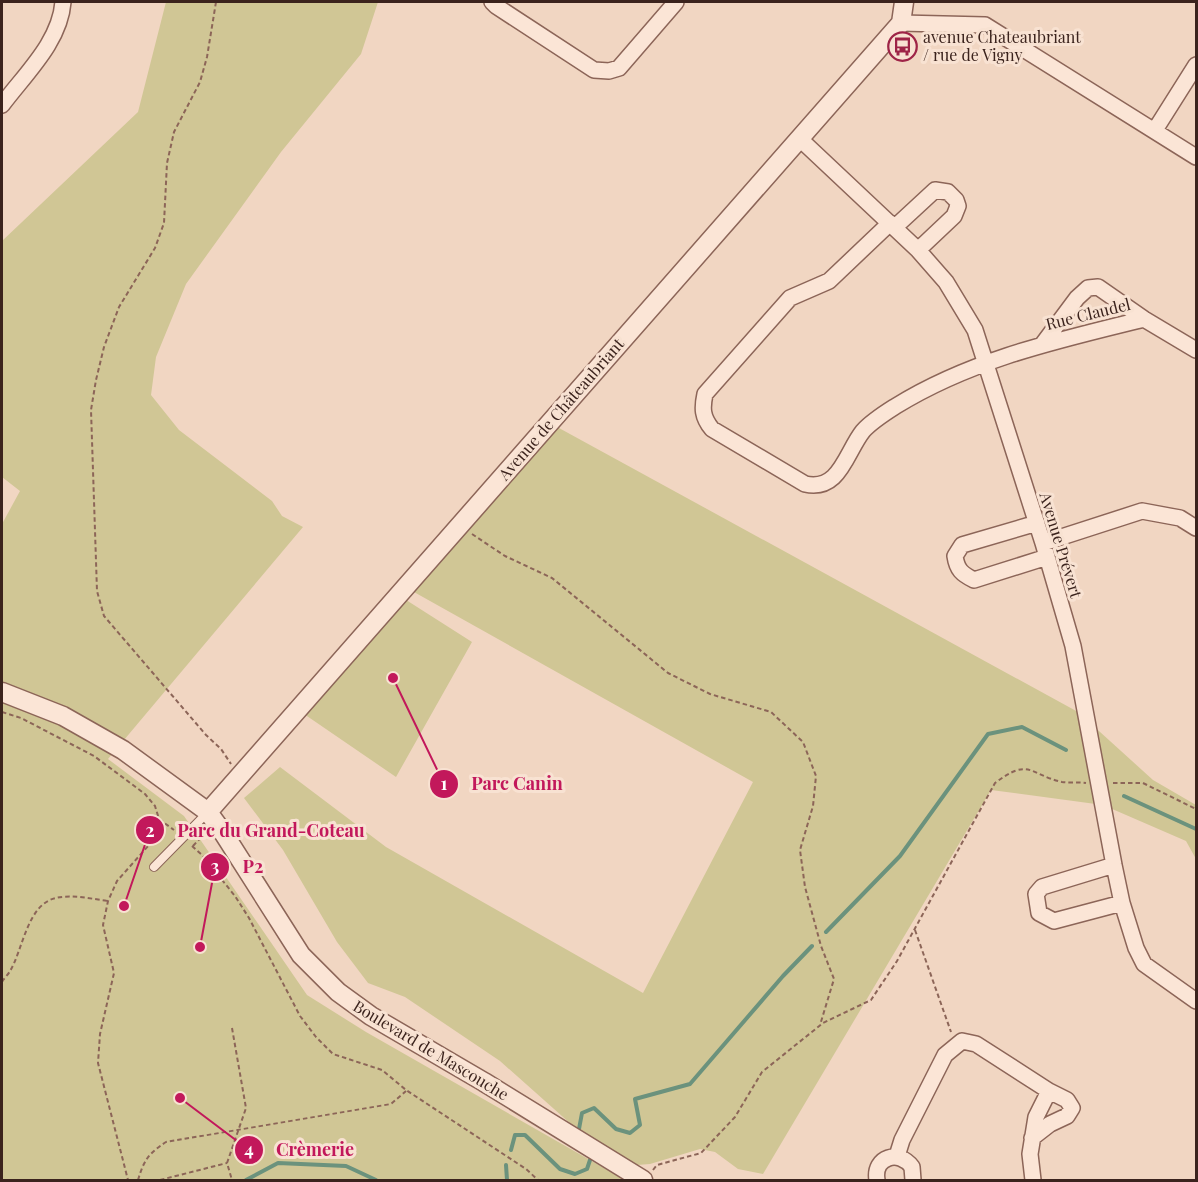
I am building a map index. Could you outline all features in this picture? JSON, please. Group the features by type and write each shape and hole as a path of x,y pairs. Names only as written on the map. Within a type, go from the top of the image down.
{"street":[{"path":"2,105 51,40 62,12 63,2"},
{"path":"492,2 594,69 609,71 619,68 676,2"},
{"path":"904,2 901,23 985,25 1197,157"},
{"name":"Avenue de Châteaubriant","path":"208,812 901,23"},
{"path":"1155,130 1197,65"},
{"name":"Avenue Prévert","path":"800,139 918,250 946,282 975,330 1037,523 1073,646 1114,865 1122,903 1136,948 1143,964 1197,1001"},
{"path":"892,225 935,190 948,192 956,200 958,206 954,216 918,250"},
{"name":"Rue Claudel","path":"892,225 829,280 790,297 705,394 702,406 705,420 712,429 805,484 816,486 828,482 836,474 869,425 896,406 961,372 985,362 1041,345 1144,319"},
{"name":"Rue Claudel","path":"1041,345 1077,298 1088,288 1098,287 1144,319 1197,350"},
{"path":"1037,523 962,545 955,556 960,573 974,580 1142,512 1180,518 1197,528"},
{"name":"Boulevard de Mascouche","path":"2,692 63,716 123,750 208,812 301,955 338,992 380,1022 646,1177"},
{"path":"1114,865 1042,887 1036,894 1039,913 1054,921 1122,903"},
{"path":"897,1156 902,1140 945,1055 962,1041 976,1044 1067,1100 1072,1108 1067,1116 1050,1124 1032,1138"},
{"path":"1033,1180 1030,1154 1032,1138 1036,1117 1049,1091"},
{"path":"877,1180 876,1173 881,1163 897,1156 903,1158 912,1167 913,1180"}],"lane":[{"path":"154,867 208,812"}],"path":[{"path":"216,2 202,74 174,132 167,163 164,223 155,248 119,307 104,347 91,410 97,591 104,616 206,735 221,749 240,776"},
{"path":"467,530 505,556 552,578 668,673 710,694 771,712 803,742 816,776 813,806 800,850 805,887 821,946 834,979 820,1025"},
{"path":"2,712 21,718 94,756 145,794 155,806 159,819 157,830 149,845 117,881 108,901 103,925 114,973 100,1034 98,1063 128,1180"},
{"path":"646,1177 657,1165 701,1153 735,1117 762,1072 820,1025 871,1000 915,930 995,783 1013,770 1031,770 1062,782 1084,783"},
{"path":"1111,783 1143,783 1197,808"},
{"path":"159,819 176,832"},
{"path":"203,835 193,846 235,896 258,934 296,1008 316,1037 333,1054 382,1070 406,1090 526,1169 538,1180"},
{"path":"2,982 11,969 24,933 40,907 54,898 69,897 108,901"},
{"path":"915,930 955,1045"},
{"path":"232,1028 246,1108 227,1163 232,1180"},
{"path":"138,1180 142,1166 150,1152 166,1142 392,1104 406,1090"},
{"path":"160,1180 227,1163"}],"shaded area":[{"path":"166,2 378,2 361,54 281,152 186,284 156,357 151,395 179,430 272,501 282,516 303,527 108,759 184,816 307,995 366,1032 625,1180 2,1180 2,524 20,491 2,477 2,241 138,112"},
{"path":"548,422 1078,712 1153,780 1196,805 1196,859 1186,841 1103,805 991,790 763,1174 738,1169 715,1152 700,1149 650,1164 637,1165 572,1125 500,1061 405,997 368,983 337,942 283,850 244,798 280,767 386,847 643,993 753,782 405,587"},
{"path":"403,598 472,642 396,777 304,714"}],"waterway":[{"path":"826,932 900,856 988,734 1022,727 1066,750"},
{"path":"1124,796 1196,829"},
{"path":"579,1129 582,1113 594,1108 616,1129 630,1133 640,1125 635,1099 690,1084 783,976 812,946"},
{"path":"511,1150 515,1135 525,1135 560,1169 575,1174 587,1169 590,1160"},
{"path":"246,1180 278,1163 346,1166 376,1180"},
{"path":"506,1165 507,1180"}],"place":[{"name":"avenue Chateaubriant / rue de Vigny","path":"902,46"},
{"name":"Parc Canin","path":"393,678"},
{"name":"Parc du Grand-Coteau","path":"124,906"},
{"name":"P2","path":"200,947"},
{"name":"Crèmerie","path":"180,1098"}]}
